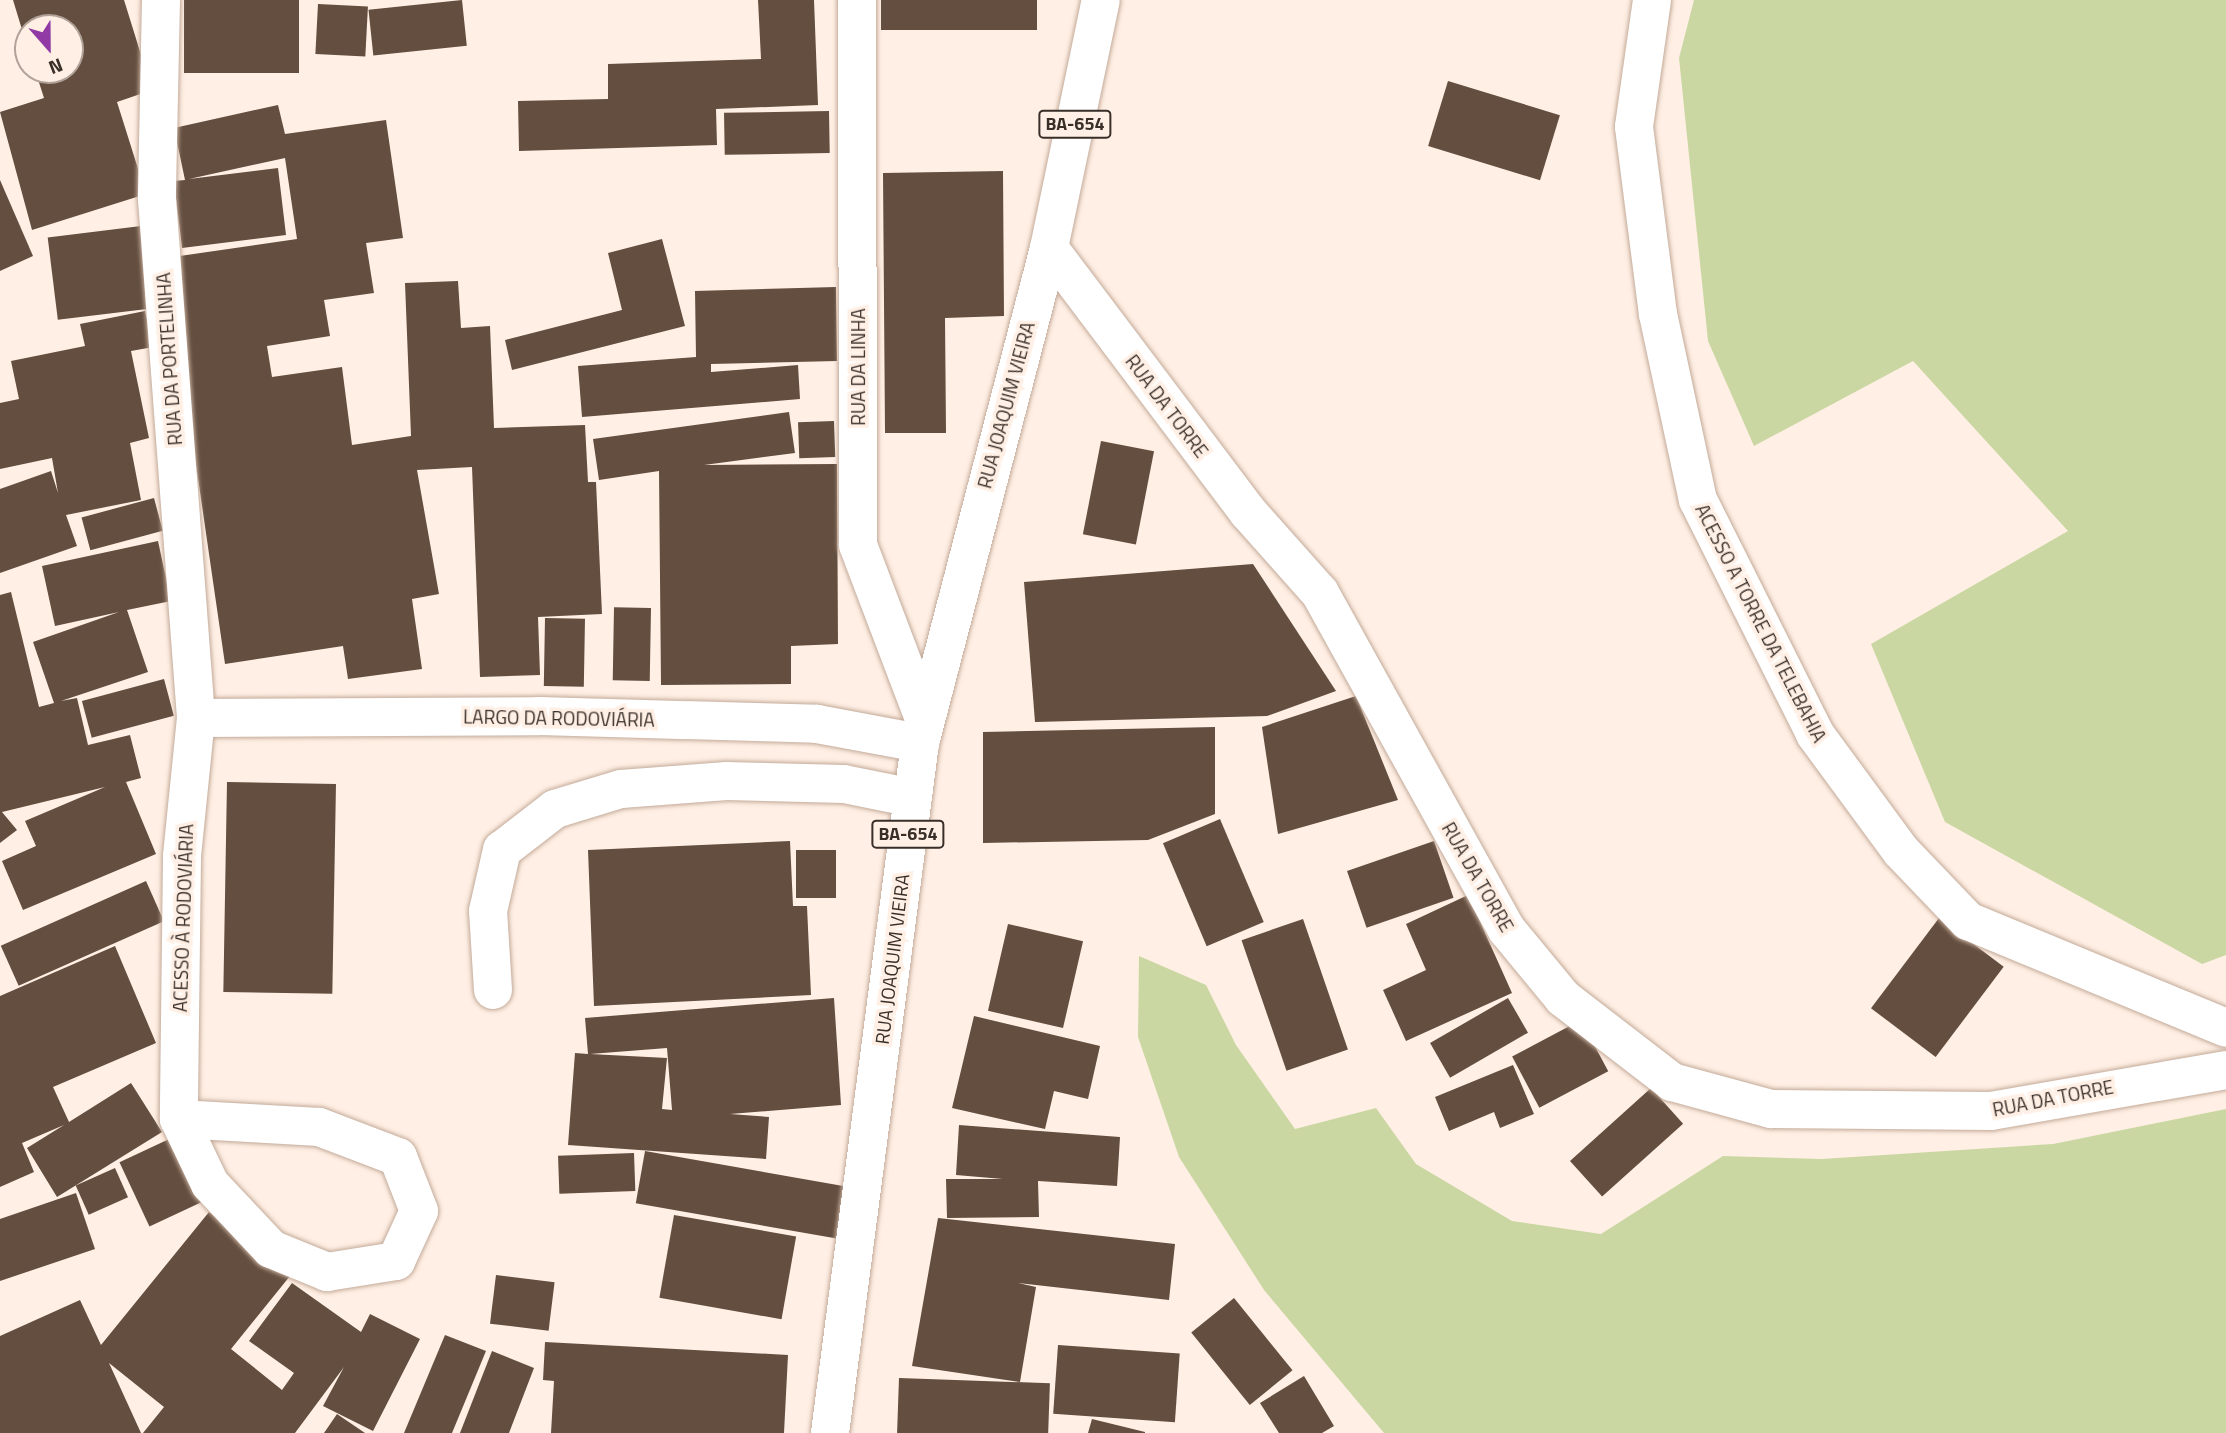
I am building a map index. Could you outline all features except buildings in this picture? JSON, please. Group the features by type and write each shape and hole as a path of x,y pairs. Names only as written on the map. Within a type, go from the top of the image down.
{"street":[{"name":"RUA DA PORTELINHA","path":"161,0 157,199 196,718"},
{"name":"RUA DA LINHA","path":"858,0 858,545 922,732"},
{"name":"BA-654","path":"1049,248 1101,0"},
{"name":"ACESSO A TORRE DA TELEBAHIA","path":"1652,0 1634,127 1658,314 1698,500 1815,734 1901,851 1968,921 2226,1028"},
{"name":"RUA JOAQUIM VIEIRA","path":"830,1433 922,732 1049,248"},
{"name":"RUA DA TORRE","path":"1049,248 1248,512 1320,593 1507,930 1563,998 1672,1082 1771,1109 1991,1111 2226,1070"},
{"name":"LARGO DA RODOVIÁRIA","path":"196,718 539,716 803,724 922,732"},
{"name":"ACESSO À RODOVIÁRIA","path":"179,1119 319,1127 398,1157 419,1211 396,1261 327,1272 271,1250 210,1184 179,1119 182,857 196,718"},
{"path":"493,990 488,911 502,850 555,809 621,789 727,781 844,784 913,798"}],"green space":[{"path":"1694,0 2226,0 2226,955 2202,964 1945,822 1871,644 2068,531 1913,361 1754,446 1708,341 1679,58"},
{"path":"1139,956 1206,985 1236,1045 1295,1129 1376,1108 1416,1164 1512,1221 1601,1234 1723,1156 1822,1159 2053,1144 2226,1109 2226,1433 1384,1433 1264,1290 1179,1157 1138,1037"}]}
